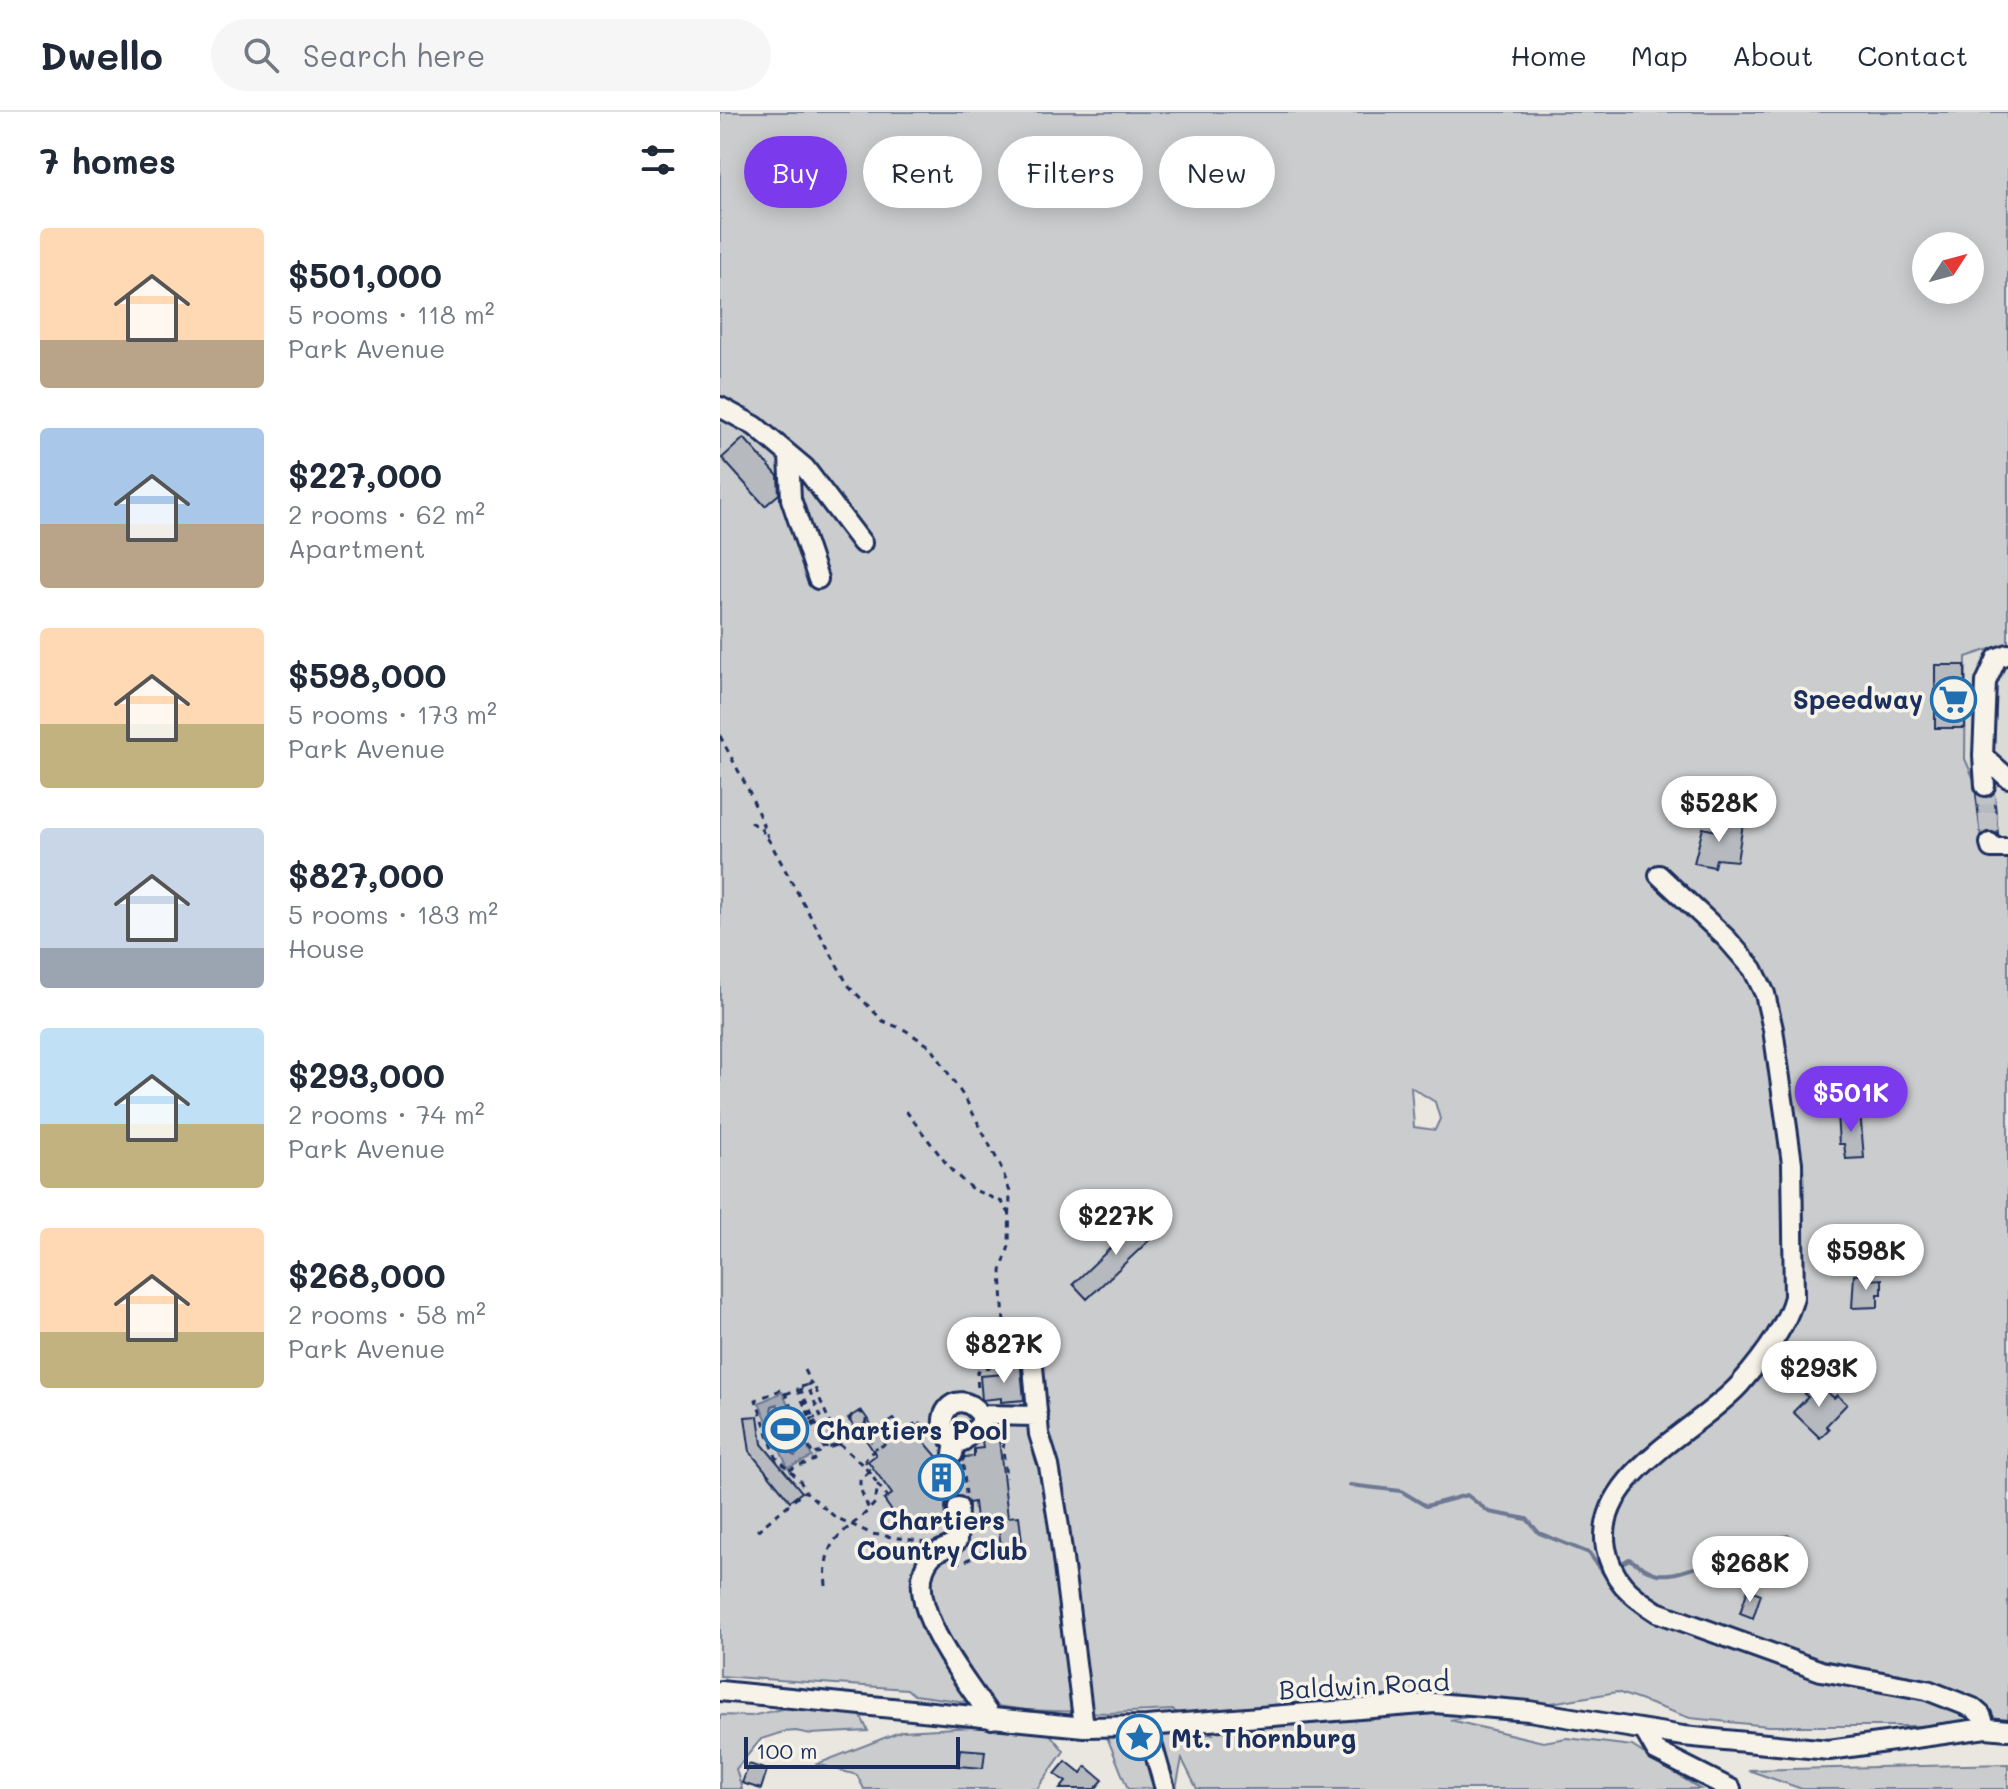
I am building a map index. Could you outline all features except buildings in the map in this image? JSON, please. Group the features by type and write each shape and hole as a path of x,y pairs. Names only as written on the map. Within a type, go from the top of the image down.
{"street":[{"path":"720,407 755,426 805,468 862,543"},
{"path":"789,455 791,499 818,579"},
{"path":"1985,786 1986,682 1997,658 2008,654"},
{"path":"1983,756 2008,778"},
{"path":"1659,875 1727,939 1753,969 1765,994 1792,1163 1794,1297 1789,1314 1740,1384 1648,1461 1617,1494 1608,1515 1605,1540 1609,1564 1618,1581 1635,1598 1657,1612 1821,1671 1927,1690 1973,1708 1981,1715 1986,1728"},
{"path":"1032,1355 1038,1416 1059,1527 1084,1727"},
{"path":"960,1401 974,1406 981,1415 981,1424 954,1449 944,1427 943,1414 950,1405 960,1401"},
{"path":"981,1415 1038,1416"},
{"path":"958,1512 957,1541 950,1548 931,1556 921,1572 921,1595 947,1650 992,1719"},
{"name":"Baldwin Road","path":"720,1691 1084,1727 1147,1726 1435,1703 1529,1711 1683,1736 1829,1750 1986,1728 2008,1730"},
{"path":"1147,1726 1160,1787"},
{"path":"1644,1730 1656,1751 1731,1789"}],"path":[{"path":"720,736 749,791 773,848"},
{"path":"750,822 761,829 773,848 848,985 883,1021 905,1030 931,1047 946,1066 1001,1167 1010,1192 1009,1246 1001,1271 1006,1353"},
{"path":"906,1111 952,1171 972,1189 1002,1202 1009,1213"},
{"path":"804,1370 820,1415 836,1445"},
{"path":"786,1394 813,1383 836,1445"},
{"path":"799,1388 826,1449"},
{"path":"789,1470 815,1460 783,1389 756,1400 776,1457 789,1470 799,1479 805,1491 835,1517 885,1538 923,1540 938,1551"},
{"path":"799,1424 826,1413"},
{"path":"870,1473 865,1460 868,1455 919,1421 930,1433 944,1427"},
{"path":"862,1427 877,1449"},
{"path":"813,1455 836,1445 847,1449 888,1497"},
{"path":"954,1449 946,1457 952,1510 958,1512"},
{"path":"869,1510 860,1480 870,1473"},
{"path":"826,1586 825,1560 840,1532 875,1503 878,1485"},
{"path":"757,1531 805,1491"}],"shaded area":[{"path":"720,112 2008,112 2008,643 1966,657 1965,759 2008,856 2008,1726 1768,1726 1690,1718 1617,1692 1450,1720 1543,1742 1567,1738 1632,1746 1700,1789 1197,1789 1182,1759 1176,1788 1128,1789 1107,1737 1212,1734 1173,1710 1108,1713 1027,1710 914,1695 907,1689 720,1676","holes":["1411,1087 1435,1102 1440,1119 1435,1130 1414,1127"]},
{"path":"2008,624 2008,860 1980,864 1925,649"},
{"path":"795,1706 858,1710 868,1731 810,1734 796,1731 761,1739 736,1769 742,1789 720,1789 720,1715 751,1716"},
{"path":"974,1727 1049,1733 1064,1751 1037,1789 864,1789 857,1775 817,1764 902,1731"},
{"path":"2008,1764 2008,1789 1802,1789 1748,1770"}],"water":[{"name":"Chartiers Pool","path":"782,1392 812,1457 788,1468 759,1403"}],"waterway":[{"path":"1350,1485 1401,1491 1426,1506 1467,1495 1489,1512 1527,1519 1539,1533 1589,1553 1605,1575"},
{"path":"1621,1564 1629,1559 1658,1574 1705,1566 1722,1568 1748,1546 1788,1536"}],"tunnel":[{"path":"1985,786 1990,843"},
{"path":"953,1454 958,1507"}],"place":[{"name":"Speedway","path":"1954,699"},
{"name":"Chartiers Pool","path":"785,1430"},
{"name":"Chartiers Country Club","path":"942,1477"},
{"name":"Mt. Thornburg","path":"1140,1738"}]}
